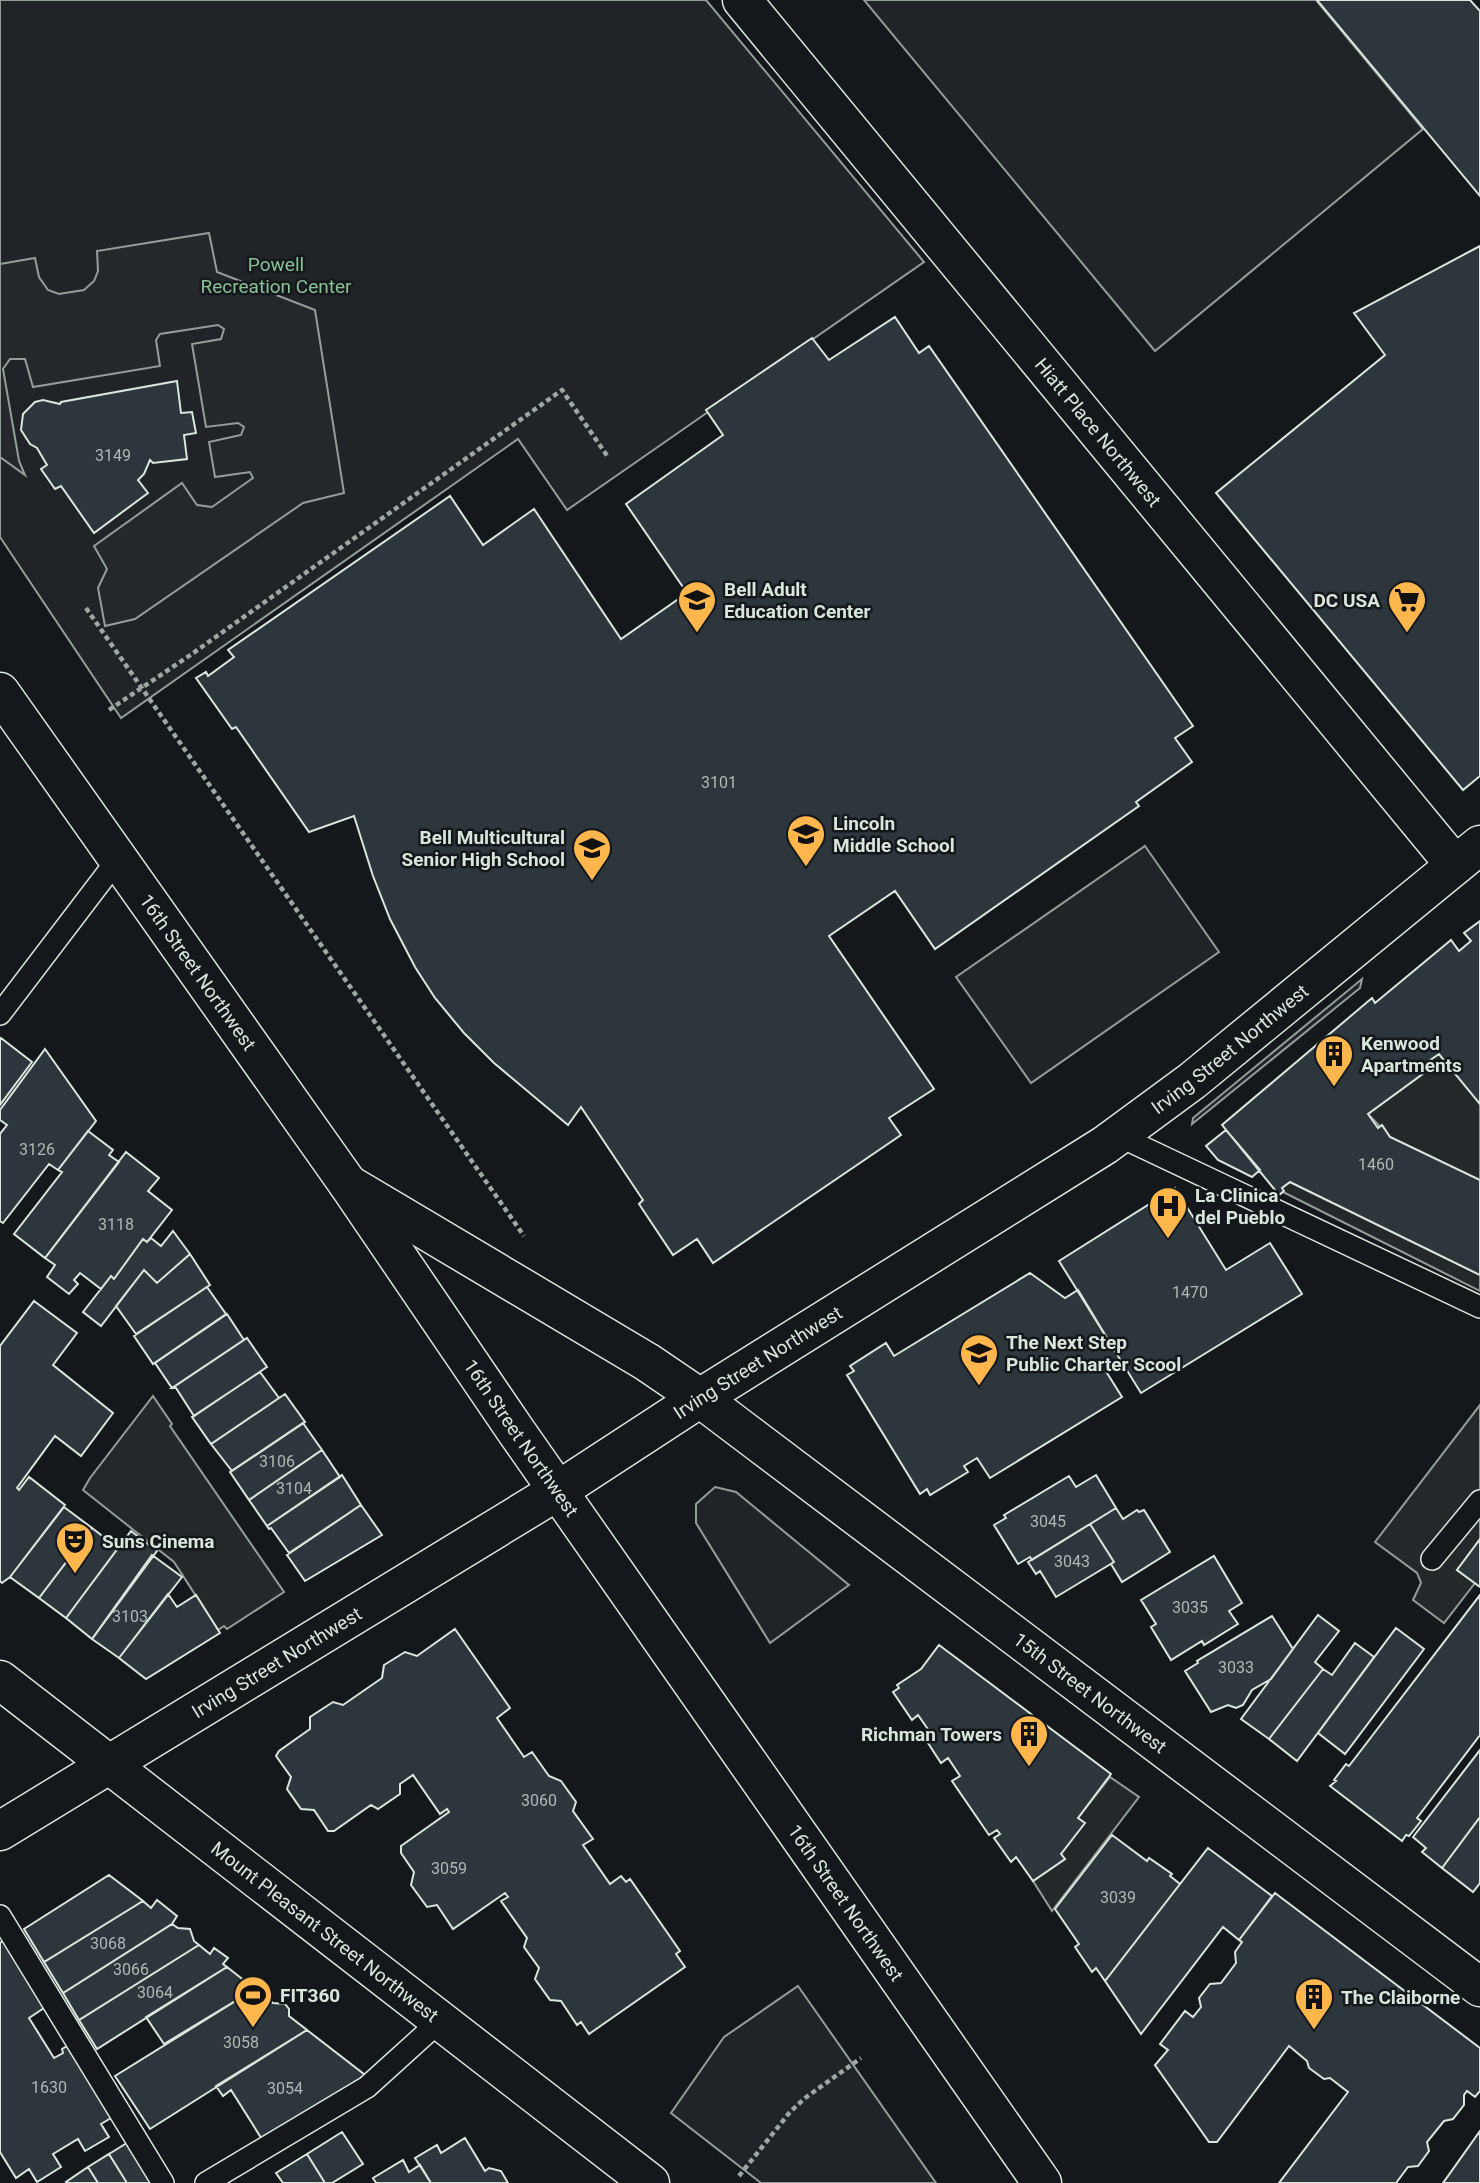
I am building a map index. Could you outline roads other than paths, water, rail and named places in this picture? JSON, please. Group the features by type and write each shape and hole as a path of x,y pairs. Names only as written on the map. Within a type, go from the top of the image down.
{"main road":[{"name":"Hiatt Place Northwest","path":"742,0 1468,855"},
{"name":"16th Street Northwest","path":"3,703 118,859 348,1184 1042,2183"},
{"name":"Irving Street Northwest","path":"0,1830 559,1490 700,1398 1119,1136 1192,1082 1468,855"},
{"name":"15th Street Northwest","path":"348,1184 647,1362 700,1398 1480,1987"},
{"name":"Mount Pleasant Street Northwest","path":"0,1680 650,2183"}],"lane":[{"path":"0,1014 118,859"},
{"path":"1119,1136 1480,1307"},
{"path":"1432,1559 1480,1501"},
{"path":"0,1916 163,2183"},
{"path":"206,2183 367,2087 441,2020"}],"place":[{"name":"Bell Adult Education Center","path":"697,634"},
{"name":"DC USA","path":"1407,634"},
{"name":"Lincoln Middle School","path":"806,868"},
{"name":"Bell Multicultural Senior High School","path":"592,882"},
{"name":"Kenwood Apartments","path":"1334,1088"},
{"name":"La Clinica del Pueblo","path":"1168,1240"},
{"name":"The Next Step Public Charter Scool","path":"979,1387"},
{"name":"Suns Cinema","path":"75,1575"},
{"name":"Richman Towers","path":"1029,1768"},
{"name":"FIT360","path":"253,2029"},
{"name":"The Claiborne","path":"1314,2031"}],"park label":[{"name":"Powell Recreation Center","path":"276,275"}]}
